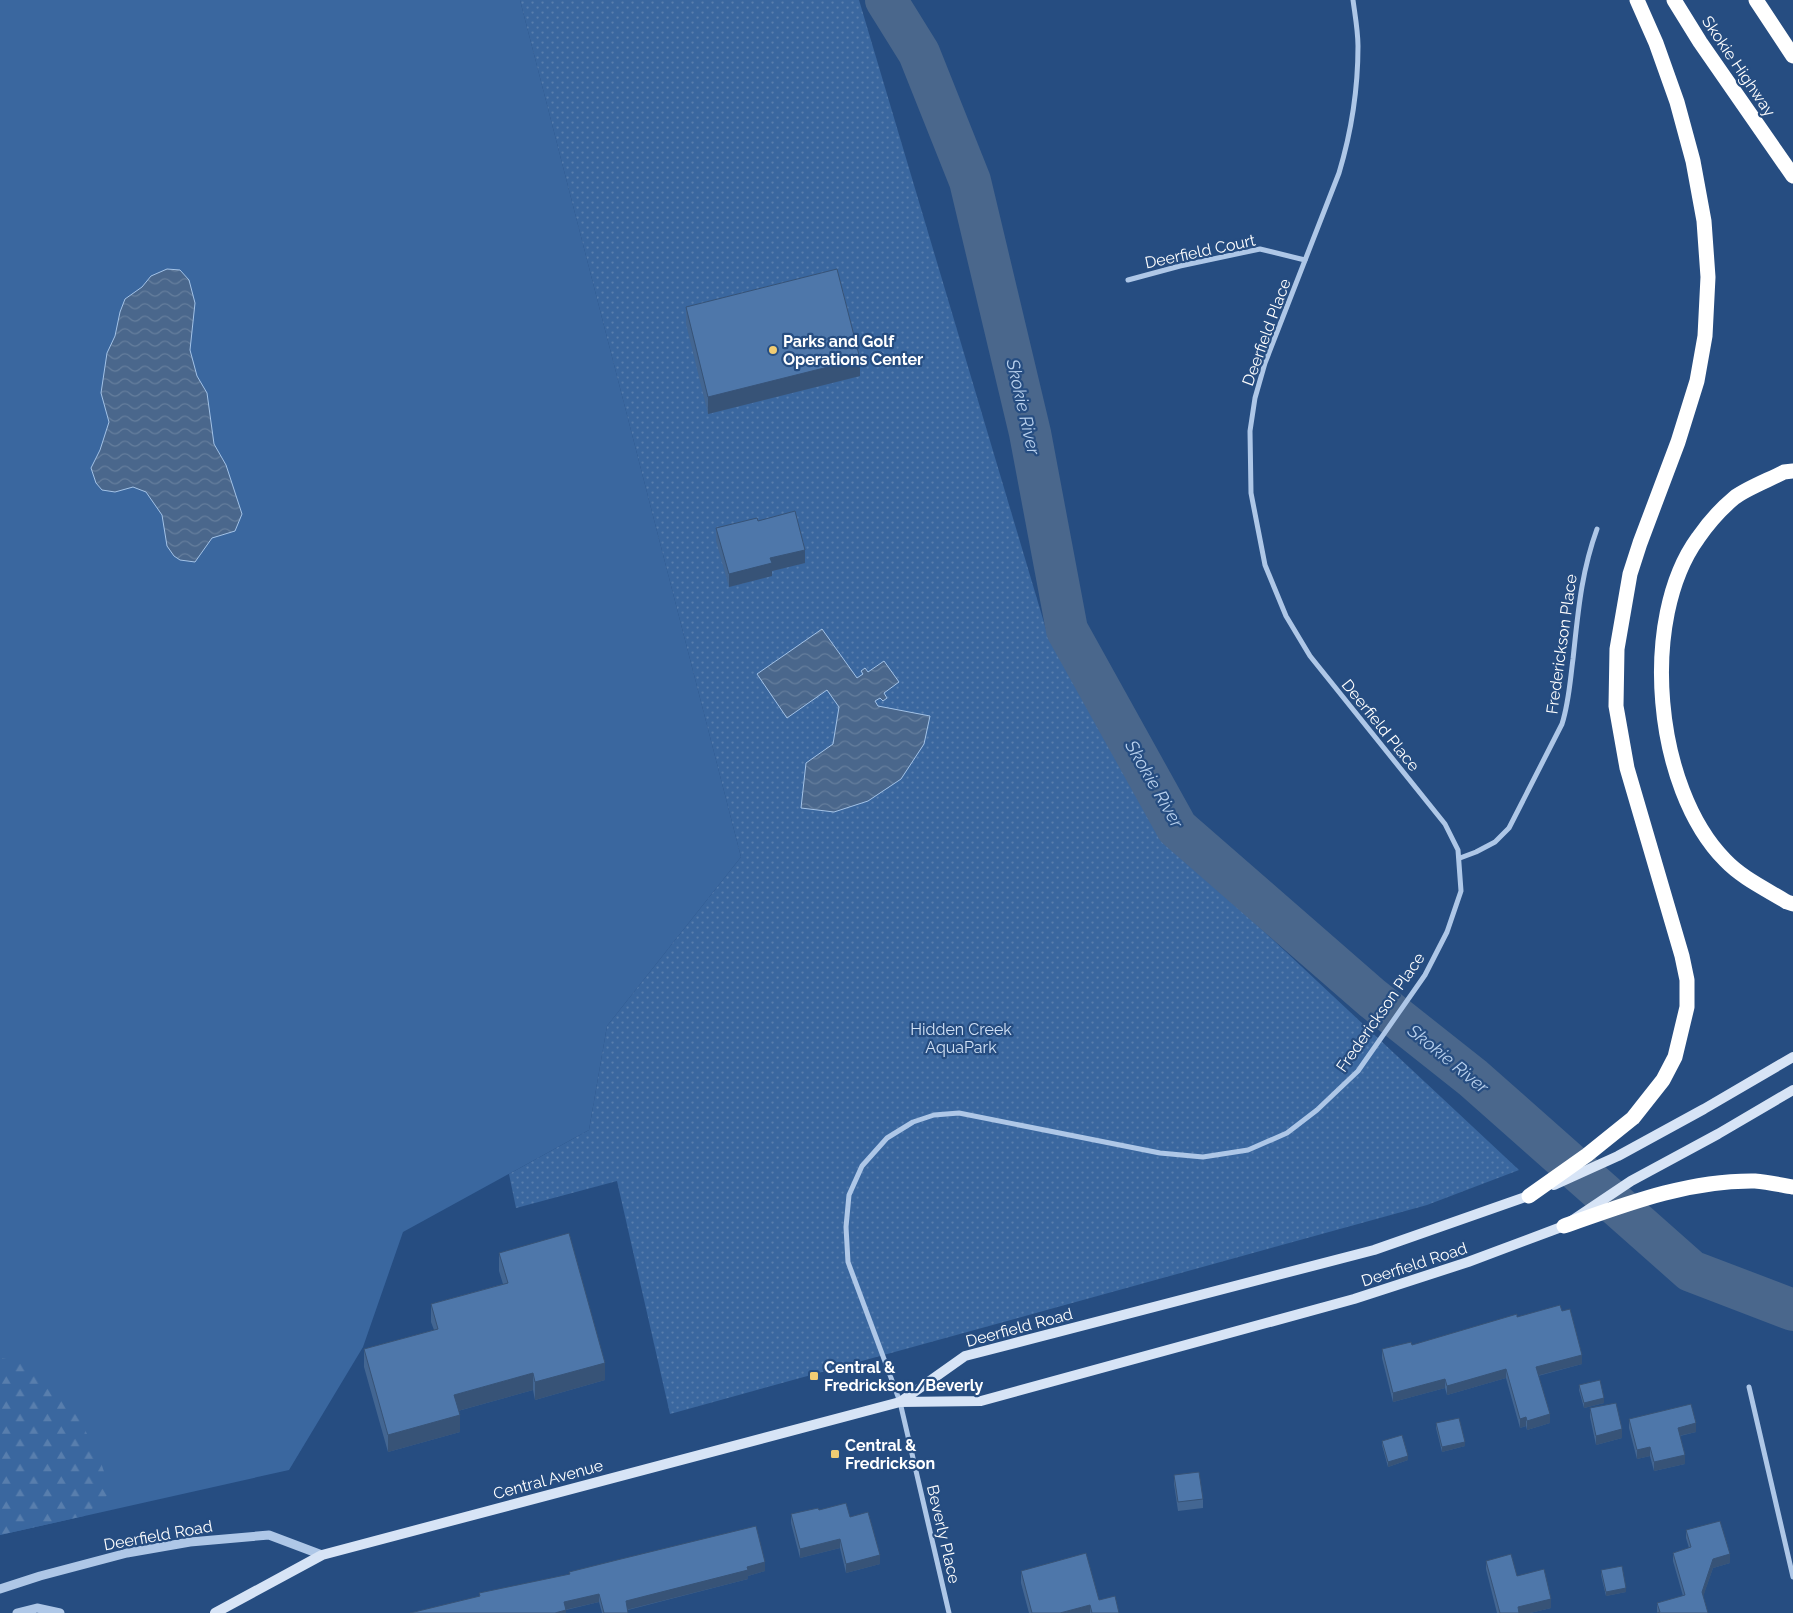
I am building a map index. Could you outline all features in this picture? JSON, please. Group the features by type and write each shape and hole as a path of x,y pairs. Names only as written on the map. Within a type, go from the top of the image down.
{"highway":[{"path":"1529,1196 1587,1155 1633,1118 1663,1080 1675,1057 1688,1007 1687,980 1682,956 1627,768 1616,706 1617,649 1630,574 1678,442 1697,381 1705,336 1708,277 1704,221 1692,162 1674,93 1656,43 1637,0"},
{"name":"Skokie Highway","path":"1674,0 1700,42 1793,176"},
{"path":"1756,0 1793,56"},
{"path":"1793,470 1784,472 1735,497 1699,536 1678,577 1666,621 1661,668 1663,705 1673,762 1684,795 1700,828 1724,860 1740,873 1793,904"},
{"path":"1564,1226 1667,1191 1703,1185 1758,1181 1793,1187"}],"main road":[{"name":"Deerfield Road","path":"900,1402 965,1356 1374,1250 1529,1196 1618,1156 1704,1110 1793,1057"},
{"name":"Deerfield Road","path":"900,1402 981,1401 1354,1299 1468,1262 1564,1226 1631,1181 1718,1134 1793,1090"},
{"name":"Central Avenue","path":"215,1613 322,1555 900,1402"}],"street":[{"name":"Deerfield Place","path":"1353,0 1358,46 1355,86 1345,152 1340,173 1265,363 1255,398 1250,431 1251,493 1265,565 1286,616 1310,656 1446,824 1460,858"},
{"name":"Deerfield Court","path":"1128,280 1180,266 1260,249 1305,260"},
{"name":"Frederickson Place","path":"900,1402 848,1262 846,1227 849,1195 862,1166 887,1138 913,1122 934,1115 959,1113 1160,1152 1203,1157 1248,1150 1287,1133 1318,1110 1358,1071 1425,975 1447,932 1461,891 1460,858 1495,842 1509,828 1562,724 1568,706 1579,601 1587,556 1597,529"},
{"path":"1749,1387 1793,1577"},
{"name":"Beverly Place","path":"900,1402 949,1613"},
{"name":"Deerfield Road","path":"0,1589 40,1576 127,1553 190,1542 269,1535 322,1555"},
{"path":"17,1613 37,1608 60,1613"}],"green space":[{"path":"0,0 520,0 741,857 607,1026 589,1130 403,1232 363,1347 289,1470 0,1535"},
{"name":"Hidden Creek AquaPark","path":"520,0 859,0 1048,636 1163,837 1519,1170 1427,1205 670,1414 617,1181 516,1208 509,1174 589,1130 607,1026 741,857"},
{"path":"0,1358 31,1363 60,1391 82,1424 100,1460 111,1492 84,1516 0,1535"}],"water":[{"path":"167,269 180,270 189,280 195,303 190,350 197,376 207,393 214,444 226,465 242,514 235,531 212,538 195,562 180,560 174,556 167,546 162,515 146,492 133,487 115,492 102,490 96,483 91,468 100,450 109,422 101,393 107,353 115,336 120,312 125,299 142,287 151,276"},
{"path":"822,629 857,678 863,674 861,671 865,668 868,672 884,661 899,682 884,693 887,698 883,701 880,698 875,701 878,706 930,716 924,744 901,779 868,801 834,812 801,808 806,763 833,744 839,707 827,690 787,718 757,674"}],"building":[{"name":"Parks and Golf Operations Center","path":"837,269 860,359 708,397 686,307"},
{"path":"795,511 805,550 770,558 772,563 729,574 716,528 757,518 758,521"},
{"path":"569,1233 605,1363 535,1382 533,1373 454,1395 460,1415 388,1435 364,1349 438,1329 431,1304 508,1283 499,1253"},
{"path":"1560,1305 1562,1311 1570,1309 1582,1355 1536,1367 1550,1414 1527,1421 1526,1417 1520,1419 1506,1369 1447,1386 1445,1379 1393,1393 1382,1349 1411,1342 1412,1345 1517,1314 1517,1317"},
{"path":"1600,1380 1604,1398 1584,1403 1579,1385"},
{"path":"1616,1403 1622,1429 1596,1436 1590,1408"},
{"path":"1691,1404 1696,1423 1678,1428 1685,1455 1654,1462 1650,1447 1637,1450 1629,1419"},
{"path":"1459,1418 1465,1442 1442,1447 1436,1423"},
{"path":"1402,1435 1408,1456 1388,1462 1382,1441"},
{"path":"1199,1472 1203,1499 1178,1502 1174,1475"},
{"path":"846,1503 850,1517 868,1512 880,1555 846,1564 840,1539 800,1549 791,1514 818,1508 819,1510"},
{"path":"1720,1521 1730,1554 1713,1559 1702,1592 1708,1613 1657,1613 1660,1612 1657,1603 1685,1595 1673,1553 1691,1547 1686,1530"},
{"path":"756,1526 765,1562 747,1567 748,1570 626,1601 628,1613 604,1613 599,1594 564,1602 566,1610 555,1613 410,1613 480,1596 479,1593 570,1574 569,1572"},
{"path":"1086,1553 1099,1600 1115,1596 1119,1613 1092,1613 1090,1605 1060,1613 1032,1613 1021,1571"},
{"path":"1511,1554 1517,1576 1544,1569 1551,1599 1518,1607 1519,1613 1500,1613 1486,1561"},
{"path":"1622,1566 1626,1588 1606,1592 1601,1570"}],"waterway":[{"name":"Skokie River","path":"886,0 919,53 970,181 1030,433 1067,630 1177,828 1372,998 1473,1078 1691,1271 1793,1310"}],"place":[{"name":"Parks and Golf Operations Center","path":"773,350"},
{"name":"Central & Fredrickson/Beverly","path":"814,1376"},
{"name":"Central & Fredrickson","path":"835,1454"}]}
